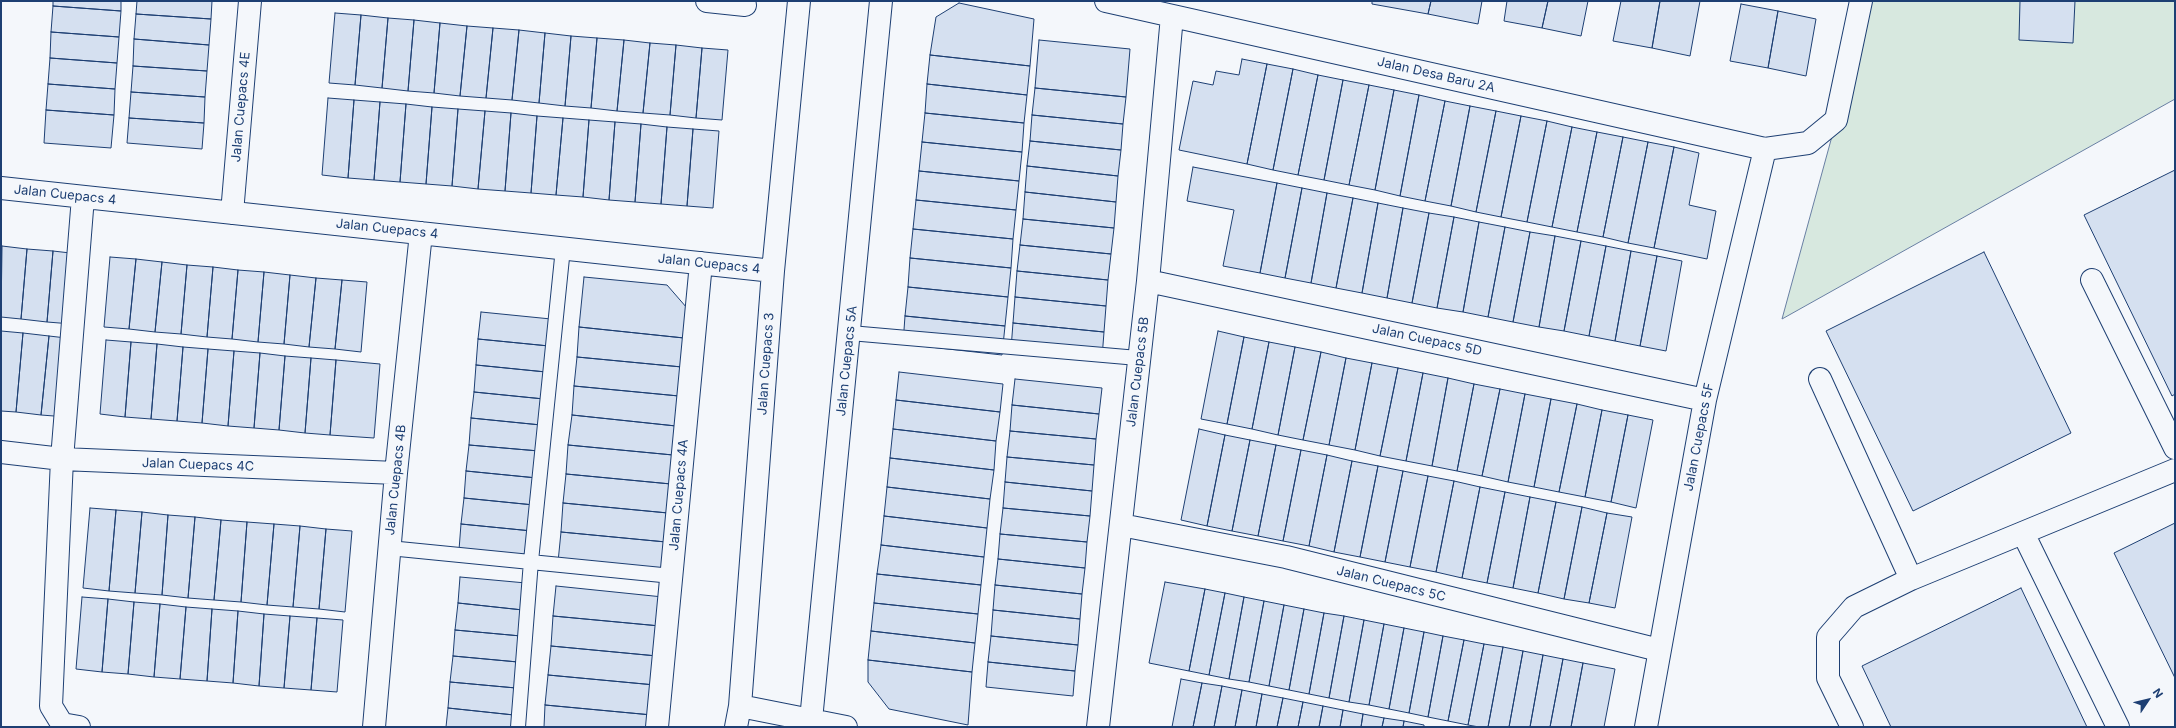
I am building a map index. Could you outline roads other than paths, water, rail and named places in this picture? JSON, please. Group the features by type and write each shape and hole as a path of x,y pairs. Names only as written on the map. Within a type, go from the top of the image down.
{"street":[{"name":"Jalan Cuepacs 4E","path":"232,213 250,1"},
{"path":"707,1 745,5"},
{"name":"Jalan Cuepacs 3","path":"738,717 773,271 799,1"},
{"name":"Jalan Cuepacs 5A","path":"811,720 850,333 881,1"},
{"name":"Jalan Desa Baru 2A","path":"1106,1 1765,149"},
{"path":"1765,149 1808,143 1836,120 1861,1"},
{"name":"Jalan Cuepacs 5B","path":"1098,727 1138,358 1148,281 1172,16"},
{"name":"Jalan Cuepacs 5F","path":"1646,727 1705,400 1765,149"},
{"name":"Jalan Cuepacs 4","path":"1,188 773,271"},
{"path":"70,725 51,706 62,459 83,196"},
{"name":"Jalan Cuepacs 4B","path":"374,727 396,473 422,233"},
{"name":"Jalan Cuepacs 4A","path":"657,727 701,263"},
{"path":"2092,280 2175,448"},
{"name":"Jalan Cuepacs 5D","path":"1148,281 1705,400"},
{"path":"1820,379 1911,579"},
{"name":"Jalan Cuepacs 4C","path":"1,452 62,459 396,473"},
{"path":"1852,727 1828,678 1828,637 1854,607 1911,579 2175,470"},
{"name":"Jalan Cuepacs 5C","path":"1121,525 1286,558 1659,650"},
{"path":"2023,533 2118,727"},
{"path":"738,717 811,720 846,727"}],"lane":[{"path":"518,727 531,561 563,248"},
{"path":"850,333 1138,358"},
{"path":"389,548 672,576"}]}
